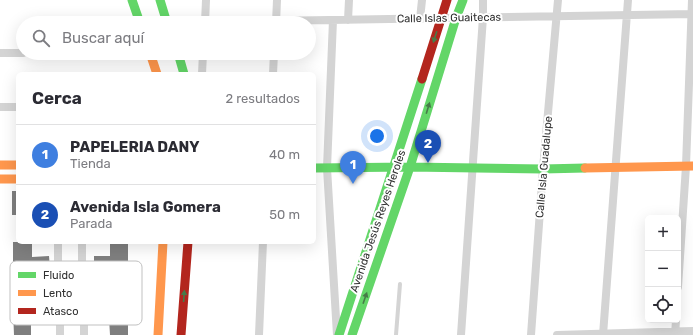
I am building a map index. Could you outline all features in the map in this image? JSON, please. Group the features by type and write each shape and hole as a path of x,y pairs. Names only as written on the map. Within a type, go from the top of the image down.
{"street":[{"path":"132,0 138,16"},
{"path":"160,0 166,16"},
{"path":"205,16 206,0"},
{"path":"276,16 277,0"},
{"path":"348,20 349,0"},
{"path":"420,19 422,0"},
{"name":"Avenida Jesús Reyes Heroles","path":"338,335 448,0"},
{"name":"Avenida Jesús Reyes Heroles","path":"352,335 410,167 456,18 463,0"},
{"path":"461,335 483,0"},
{"name":"Calle Isla Guadalupe","path":"531,335 543,169 558,0"},
{"path":"603,334 628,0"},
{"path":"681,254 689,166 692,0"},
{"name":"Calle Islas Guaitecas","path":"316,21 692,14"},
{"path":"333,20 328,168 338,335"},
{"path":"0,53 16,53"},
{"path":"152,60 156,72"},
{"path":"180,60 183,72"},
{"path":"202,72 203,60"},
{"path":"273,72 274,60"},
{"path":"0,107 16,107"},
{"path":"0,165 16,164"},
{"path":"316,168 410,167 543,169 689,166"},
{"path":"0,179 16,179"},
{"path":"58,244 58,261"},
{"path":"82,244 82,261"},
{"path":"158,335 164,244"},
{"path":"181,335 188,244"},
{"path":"259,335 263,244"},
{"path":"675,333 676,323"},
{"path":"557,335 675,333 693,331"}],"lane":[{"path":"396,335 400,284"}],"building":[{"path":"12,191 16,191 16,215 12,215"},
{"path":"13,242 16,242 16,244 32,244 32,257 49,256 49,261 13,261"},
{"path":"110,244 128,244 128,261 94,261 94,256 110,256"},
{"path":"14,325 31,325 31,335 14,335"},
{"path":"109,325 128,325 128,335 110,335"}],"traffic: fast":[{"path":"132,0 138,16"},
{"path":"160,0 165,16"},
{"path":"352,335 410,167 456,18 463,0"},
{"path":"180,60 183,72"},
{"path":"339,335 422,79"},
{"path":"316,168 585,168"}],"traffic: slow":[{"path":"152,60 156,72"},
{"path":"0,165 16,165"},
{"path":"585,168 693,166"},
{"path":"0,179 16,179"},
{"path":"158,335 163,244"}],"traffic: jam":[{"path":"422,79 447,0"},
{"path":"181,335 188,244"}],"place":[{"name":"Avenida Isla Gomera","path":"428,163"},
{"name":"PAPELERIA DANY","path":"353,184"}]}
